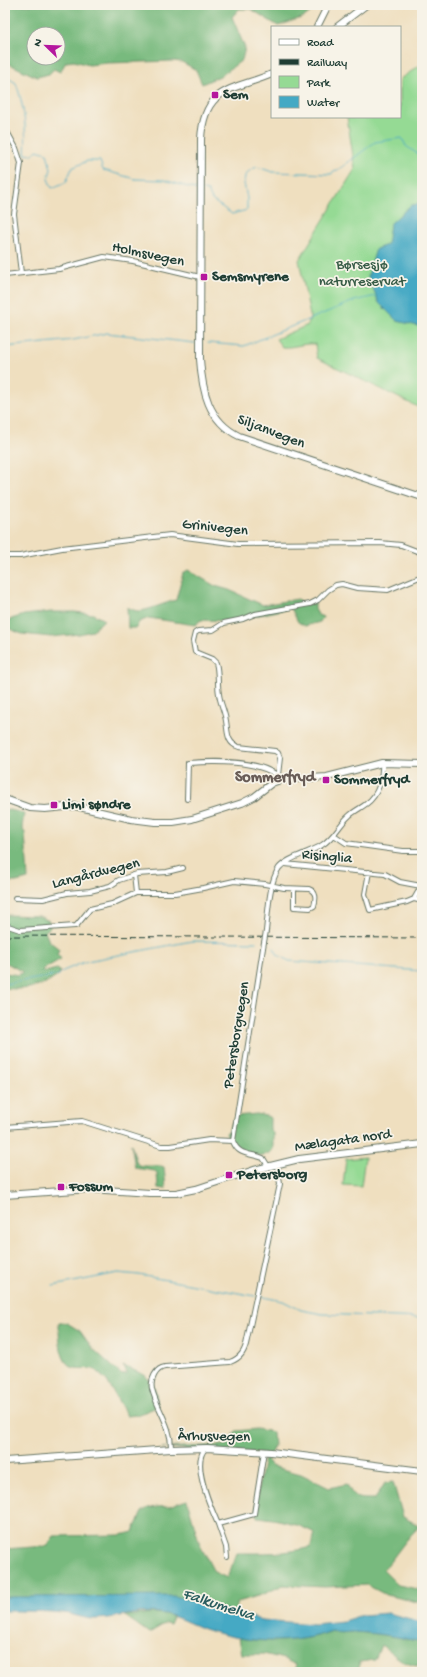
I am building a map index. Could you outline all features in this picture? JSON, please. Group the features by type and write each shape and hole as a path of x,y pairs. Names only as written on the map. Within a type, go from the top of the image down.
{"main road":[{"path":"318,26 328,5"},
{"path":"338,26 366,5"},
{"name":"Siljanvegen","path":"271,74 230,88 221,93 212,104 202,126 200,359 210,409 223,426 231,432 244,438 422,497"},
{"path":"5,799 30,808 45,809 75,806 155,822 173,822 192,819 242,803 254,797 279,777 327,777 382,763 422,764"},
{"name":"Mælagata nord","path":"5,1195 90,1189 150,1193 176,1193 208,1186 277,1164 319,1156 422,1144"},
{"name":"Århusvegen","path":"5,1462 171,1449 207,1448 264,1451 422,1472"}],"street":[{"path":"5,128 16,148 20,163 14,214 21,273"},
{"name":"Holmsvegen","path":"5,275 59,269 104,257 133,261 200,278"},
{"name":"Grinivegen","path":"5,556 20,556 62,548 170,535 238,544 380,543 401,545 422,553"},
{"path":"187,799 188,763 232,763 260,767 279,777 280,758 278,753 275,751 238,747 232,744 221,704 216,663 212,659 195,652 193,636 198,631 213,630 228,621 243,619 263,612 285,610 310,604 318,600 328,590 336,585 388,590 422,576"},
{"path":"284,864 322,845 334,835 349,815 368,803 379,785 383,771 382,763"},
{"path":"334,835 346,843 403,851 422,851"},
{"name":"Risinglia","path":"284,864 385,874 400,882 421,886"},
{"name":"Petersborgvegen","path":"233,1141 272,886 277,873 284,864"},
{"name":"Langårdvegen","path":"15,898 43,898 90,890 110,886 119,880 134,875 167,872 183,868"},
{"name":"Risinglia","path":"369,872 366,894 370,910 407,902 414,899"},
{"path":"134,875 136,893"},
{"name":"Langårdvegen","path":"5,925 20,930 78,925 90,910 112,904 136,893 175,893 234,881 272,886"},
{"path":"272,886 314,891 316,896 314,906 310,908 294,907 294,889"},
{"path":"421,886 414,899 422,901"},
{"path":"5,1127 78,1121 94,1124 161,1146 210,1140 233,1141 244,1154 263,1158 268,1166"},
{"path":"171,1449 170,1436 151,1387 155,1374 160,1368 165,1366 230,1362 242,1355 246,1346 280,1184 277,1164"},
{"path":"196,1448 202,1454"},
{"path":"207,1448 202,1454 201,1481 226,1547 227,1557"},
{"path":"218,1524 254,1514 264,1451"}],"green space":[{"path":"5,5 320,5 304,17 278,26 251,9 239,9 232,17 245,48 242,60 222,75 202,84 196,70 182,62 107,63 89,65 74,61 66,62 66,26 26,26 26,66 64,66 60,72 54,69 49,74 37,77 5,62"},
{"name":"Børsesjø naturreservat","path":"422,64 422,409 317,358 315,344 282,347 276,339 308,325 310,316 299,260 355,169 347,118 401,118 401,78"},
{"path":"188,570 215,586 229,590 263,605 298,599 303,605 315,603 315,608 318,615 323,617 320,622 305,626 298,622 291,608 232,621 201,620 195,625 149,618 139,622 136,628 128,628 127,607 136,611 143,611 176,600 183,573"},
{"path":"51,612 93,614 104,620 92,631 51,637 22,634 5,627 5,621 24,615"},
{"path":"5,809 24,813 22,828 25,833 28,879 16,882 5,882"},
{"path":"5,915 39,916 49,921 50,927 45,932 49,941 59,949 57,954 61,959 42,970 45,972 57,969 60,971 58,976 46,983 33,987 19,989 5,988 5,973 18,975 23,972 5,962"},
{"path":"257,1114 270,1117 270,1130 273,1133 273,1149 271,1152 264,1155 246,1152 235,1144 226,1134 236,1116"},
{"path":"131,1144 137,1164 143,1166 164,1167 166,1189 158,1188 157,1173 155,1171 135,1168"},
{"path":"365,1157 361,1186 343,1185 346,1159"},
{"path":"59,1323 67,1323 80,1331 92,1348 122,1375 127,1374 123,1366 145,1376 153,1385 155,1390 157,1407 137,1415 127,1416 107,1381 94,1369 75,1368 66,1362 61,1349"},
{"path":"257,1429 273,1432 274,1446 267,1461 271,1466 301,1474 329,1488 347,1484 352,1493 358,1498 375,1499 385,1483 393,1482 403,1517 420,1526 410,1536 383,1570 398,1585 422,1590 422,1603 386,1595 367,1585 325,1587 283,1585 264,1594 238,1602 235,1613 222,1610 5,1597 5,1549 47,1546 54,1536 121,1535 133,1532 142,1512 148,1508 169,1506 187,1500 200,1545 214,1572 227,1578 237,1553 283,1552 311,1547 315,1533 287,1522 257,1517 256,1499 265,1453 162,1448 228,1445 236,1431"},
{"path":"152,1613 165,1614 173,1617 170,1624 166,1623 149,1633 125,1616"},
{"path":"332,1631 340,1633 353,1632 379,1634 422,1642 422,1660 417,1666 412,1665 402,1661 381,1645 375,1660 359,1662 359,1672 295,1672 296,1665 284,1659 264,1654 242,1654 239,1638 274,1641 298,1639 321,1635"}],"water":[{"path":"422,204 422,327 397,321 379,303 368,276 376,249 387,245 390,224 411,205"},
{"path":"175,1596 262,1620 314,1624 343,1621 362,1615 388,1613 422,1622 422,1642 379,1634 353,1632 340,1633 332,1631 317,1636 285,1641 252,1640 220,1634 175,1617 156,1612 95,1619 56,1612 5,1611 5,1597"}],"waterway":[{"path":"5,76 16,83 21,100 26,136 25,154 33,155 37,150 47,153 51,169 48,179 52,188 66,182 72,168 87,161 100,161 103,170 135,179 164,180 198,190"},
{"path":"203,190 208,191 212,200 232,214 247,210 247,198 244,183 245,176 250,170 257,167 273,172 331,174 375,142 402,138 406,146 422,157"},
{"path":"208,343 244,346 354,301 376,296"},
{"path":"5,347 73,340 107,333 195,343"},
{"path":"5,984 59,975 63,971 87,961 192,941 256,942"},
{"path":"274,948 278,955 289,961 422,971"},
{"path":"53,1286 118,1273 139,1275 255,1296"},
{"path":"258,1296 283,1301 301,1310 322,1314 422,1318"}],"railway":[{"path":"5,936 422,938"}],"place":[{"name":"Sem","path":"215,95"},
{"name":"Semsmyrene","path":"204,277"},
{"name":"Sommerfryd","path":"326,780"},
{"name":"Limi søndre","path":"54,805"},
{"name":"Petersborg","path":"229,1175"},
{"name":"Fossum","path":"61,1187"}],"district":[{"name":"Sommerfryd","path":"275,778"}],"water label":[{"name":"Falkumelva","path":"218,1606"}]}
